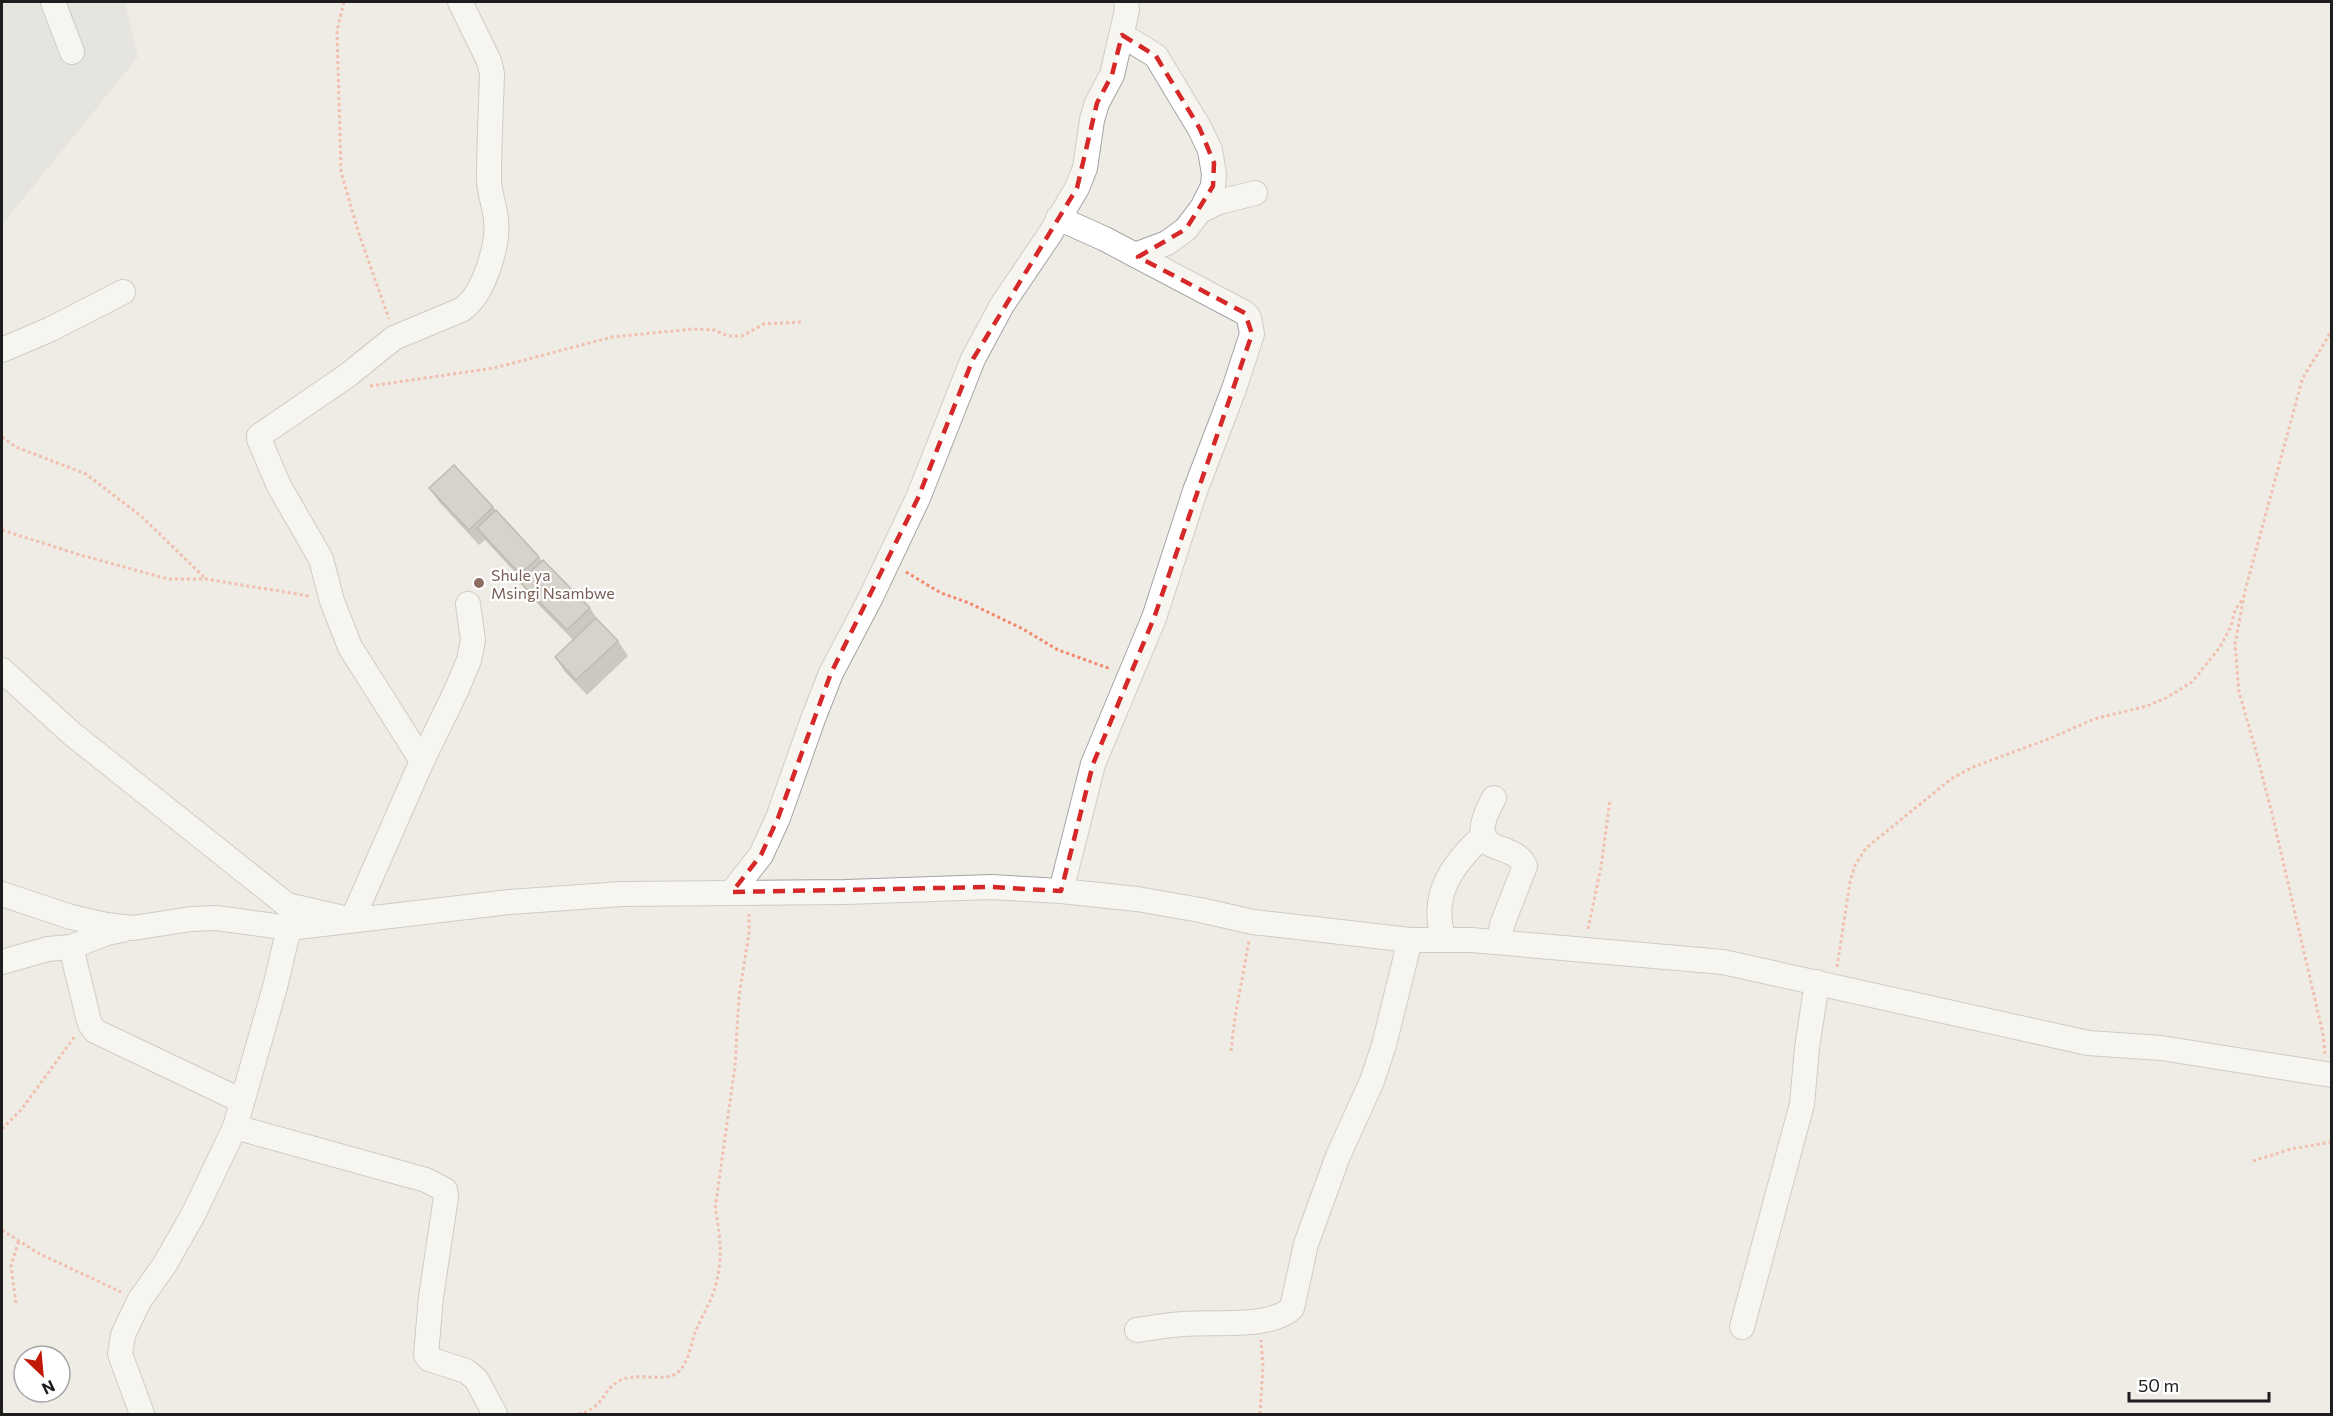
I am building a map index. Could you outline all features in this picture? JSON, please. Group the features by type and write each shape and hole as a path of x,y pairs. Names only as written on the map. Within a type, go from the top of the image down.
{"street":[{"path":"53,2 72,52"},
{"path":"422,761 350,647 332,601 321,558 279,486 259,436 348,375 394,338 468,306 479,289 496,240 496,219 489,193 492,74 489,61 460,2"},
{"path":"741,892 778,818 831,673 870,599 918,498 973,359 1002,305 1077,188 1085,168 1092,120 1097,103 1112,75 1127,10 1126,2"},
{"path":"1122,35 1156,56 1200,129 1210,150 1214,174 1212,186 1200,211 1176,237 1155,249 1135,255"},
{"path":"1200,211 1219,202 1255,193"},
{"path":"1058,218 1106,239 1245,312 1249,318 1252,334 1195,491 1154,618 1093,764 1061,891"},
{"path":"2,350 51,329 123,292"},
{"path":"352,920 422,761 458,689 469,660 473,640 468,604"},
{"path":"2,670 71,733 287,905 352,920"},
{"path":"1494,798 1484,816 1482,827 1484,836 1487,842 1522,860 1525,866 1503,922 1498,942"},
{"path":"1444,940 1440,927 1439,907 1443,887 1455,867 1484,836"},
{"path":"2,962 48,949 71,947 107,933 191,919 216,918 288,928 510,902 622,894 846,892 991,887 1137,899 1253,922 1410,940 1498,942 1723,962 2088,1043 2161,1048 2329,1075"},
{"path":"2,894 106,926 133,928"},
{"path":"142,1414 120,1354 123,1335 139,1301 165,1264 194,1213 235,1127 275,987 288,928"},
{"path":"1137,1330 1182,1324 1260,1320 1287,1313 1292,1308 1306,1244 1338,1156 1372,1081 1384,1045 1410,940"},
{"path":"71,947 88,1017 95,1031 242,1101"},
{"path":"1742,1327 1802,1104 1807,1048 1826,984"},
{"path":"235,1127 426,1180 445,1190 426,1355 429,1359 466,1371 476,1379 495,1414"}],"path":[{"path":"344,2 337,31 341,104 341,172 362,243 387,309 394,338"},
{"path":"363,387 494,368 612,337 693,329 714,330 728,336 742,336 764,324 801,322"},
{"path":"2329,1075 2292,898 2239,692 2235,644 2243,598 2302,380 2327,339 2331,328"},
{"path":"2,437 16,447 86,474 141,516 206,579"},
{"path":"2,530 168,579 206,579 277,589 332,601"},
{"path":"887,560 920,583 1023,629 1058,650 1128,676"},
{"path":"1826,984 1854,865 1866,848 1951,779 1973,766 2051,738 2094,719 2147,706 2166,698 2192,682 2220,647 2235,610 2243,598"},
{"path":"1585,950 1601,867 1610,800"},
{"path":"578,1414 594,1409 617,1382 639,1375 670,1377 679,1371 685,1363 696,1330 712,1297 719,1273 720,1249 715,1209 735,1066 740,996 749,933 741,892"},
{"path":"1231,1051 1242,975 1253,922"},
{"path":"2,1129 21,1110 88,1017"},
{"path":"2253,1161 2282,1151 2331,1142"},
{"path":"2,1230 38,1253 139,1301"},
{"path":"16,1303 11,1266 19,1240"},
{"path":"1260,1320 1263,1366 1260,1414"}],"highlighted area":[{"path":"1122,35 1156,56 1200,129 1214,163 1213,186 1186,229 1138,257 1245,313 1252,334 1154,618 1093,764 1061,891 991,887 732,892 761,855 778,818 831,673 918,498 973,359 1077,188 1097,103 1112,75"}],"shaded area":[{"path":"2,2 125,2 138,57 2,225"}],"building":[{"path":"454,465 493,507 469,530 429,488"},
{"path":"496,510 539,557 520,574 477,528"},
{"path":"543,560 590,608 567,630 520,582"},
{"path":"596,618 618,641 576,680 555,657"}],"place":[{"name":"Shule ya Msingi Nsambwe","path":"479,583"}]}
